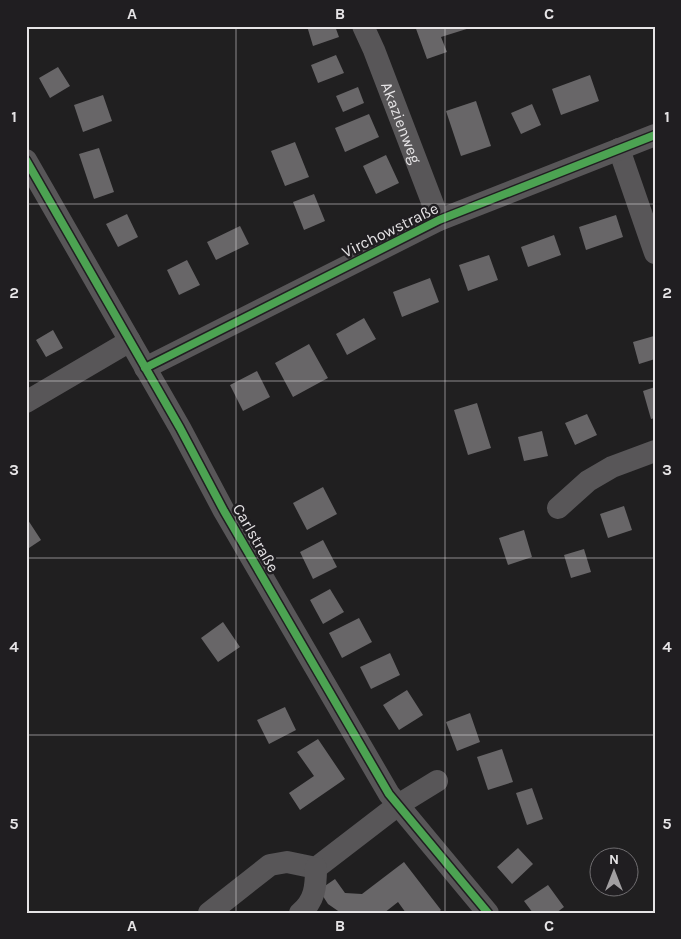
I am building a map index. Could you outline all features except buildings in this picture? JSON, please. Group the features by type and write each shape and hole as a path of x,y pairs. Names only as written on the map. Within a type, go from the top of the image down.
{"street":[{"name":"Akazienweg","path":"363,26 439,220"},
{"name":"Virchowstraße","path":"145,368 439,220 655,135"},
{"path":"619,149 655,253"},
{"name":"Carlstraße","path":"26,160 180,428 229,520 389,794 488,913"},
{"path":"26,402 130,341"},
{"path":"558,508 588,481 612,467 655,451"},
{"path":"209,913 270,865 287,862 316,868 398,805 437,781"},
{"path":"300,913 308,906 314,895 316,868"}],"cycle path":[{"path":"145,368 439,220 655,135"},
{"path":"26,160 180,428 224,511 389,794 488,913"}]}
